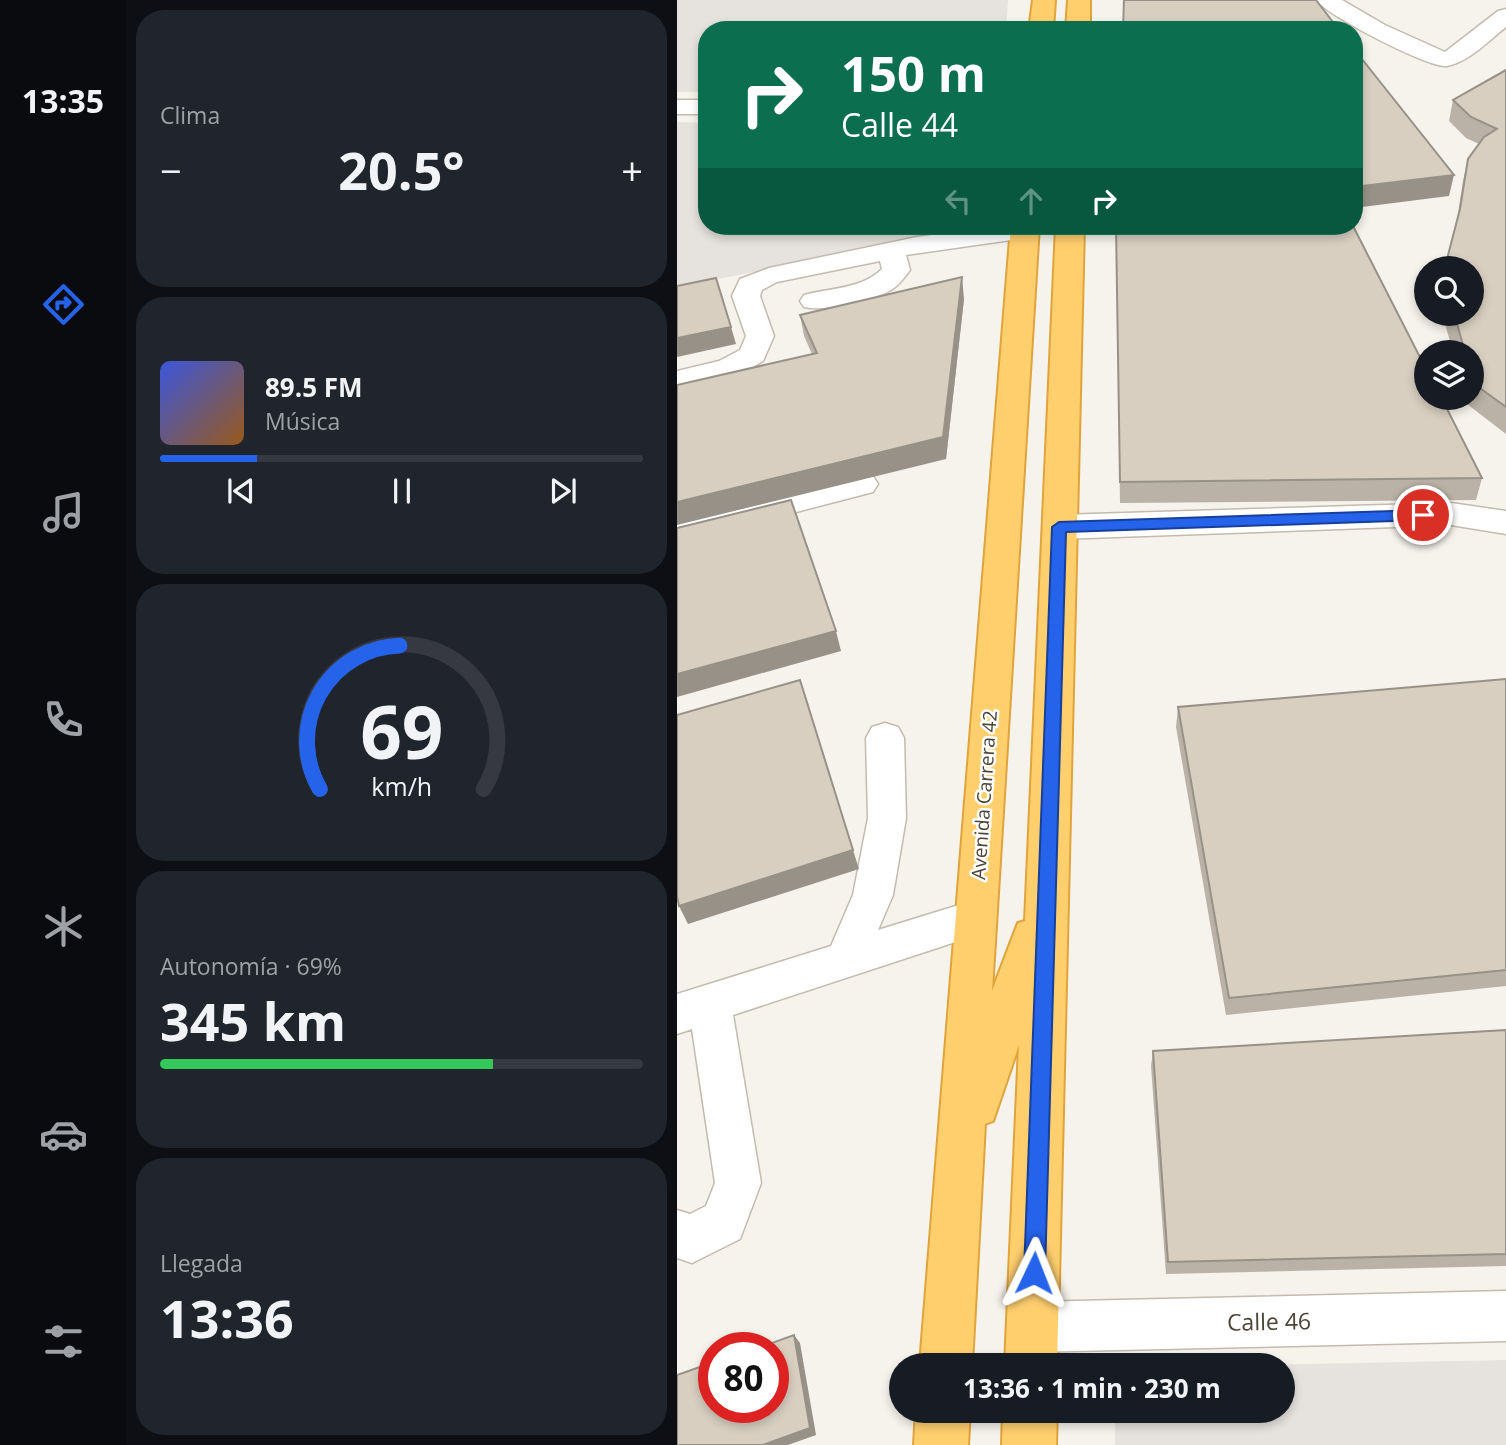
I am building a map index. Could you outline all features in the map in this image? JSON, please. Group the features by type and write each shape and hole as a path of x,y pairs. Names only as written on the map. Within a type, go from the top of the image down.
{"highway":[{"path":"1042,21 1044,0"},
{"path":"1078,21 1079,0"},
{"name":"Avenida Carrera 42","path":"947,1353 1024,235"},
{"path":"1032,1346 1070,235"},
{"path":"959,1153 1046,897"},
{"path":"941,1445 942,1423"},
{"path":"1029,1445 1030,1423"}],"street":[{"path":"1327,0 1362,21"},
{"path":"1363,22 1442,60 1452,58 1506,16"},
{"path":"677,107 698,107"},
{"path":"677,381 729,368 753,355 760,336 746,296 750,285 769,276 984,235"},
{"path":"814,301 877,287 891,280 896,270 891,251"},
{"path":"677,531 862,484"},
{"path":"1059,527 1451,514 1506,523"},
{"path":"845,960 873,895 887,818 885,738"},
{"path":"677,1234 692,1239 723,1222 738,1183 694,1009 975,918"},
{"name":"Calle 46","path":"1032,1346 1506,1315"}],"shaded area":[{"path":"677,0 1008,0 1007,21 698,21 698,92 677,92"},
{"path":"677,122 698,123 698,235 941,235 677,287"},
{"path":"1506,1360 1506,1445 1115,1445 1115,1423 1295,1423 1295,1364"}],"building":[{"path":"1124,0 1316,0 1332,21 1123,21"},
{"path":"1363,60 1454,175 1363,186"},
{"path":"1506,70 1506,407 1484,391 1484,340 1462,340 1458,326 1484,326 1484,256 1448,256 1460,209 1468,159 1484,137 1497,129 1471,117 1453,100"},
{"path":"1116,235 1358,235 1414,345 1414,410 1448,410 1482,478 1120,482"},
{"path":"962,277 943,437 677,502 677,385 817,353 800,315"},
{"path":"716,278 731,327 677,338 677,286"},
{"path":"791,500 836,631 677,674 677,528"},
{"path":"1506,679 1506,970 1229,998 1178,707"},
{"path":"800,680 853,850 679,906 677,715"},
{"path":"1506,1030 1506,1254 1168,1262 1153,1051"},
{"path":"794,1335 810,1428 763,1445 677,1445 677,1375 698,1368 698,1423 789,1423 789,1337"}],"route":[{"path":"1034,1273 1059,527 1423,515"}]}
